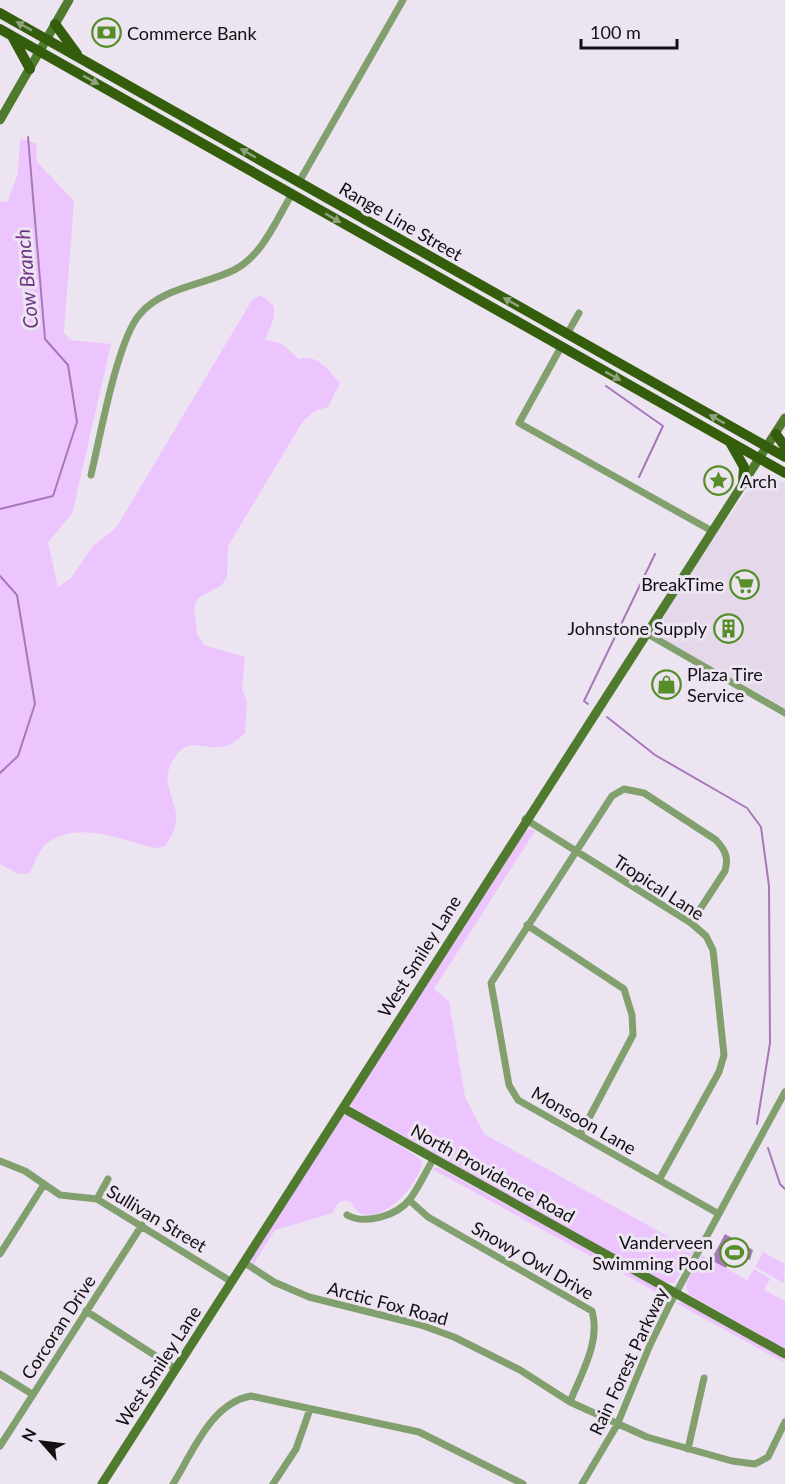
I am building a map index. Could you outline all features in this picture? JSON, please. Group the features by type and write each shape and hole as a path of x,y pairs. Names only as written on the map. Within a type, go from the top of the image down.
{"main road":[{"name":"Range Line Street","path":"0,13 785,458"},
{"path":"56,24 79,57"},
{"name":"Range Line Street","path":"0,29 785,473"},
{"path":"11,35 30,69"},
{"path":"238,164 291,184 299,182"},
{"path":"292,194 304,194 337,204"},
{"path":"511,319 555,335 567,334"},
{"path":"561,347 570,346 590,355 611,359"},
{"path":"776,434 785,447"},
{"path":"729,441 744,467 743,484"}],"street":[{"path":"0,120 69,0"},
{"path":"299,182 403,0"},
{"path":"91,475 121,355 130,328 139,315 151,303 236,269 245,262 265,241 292,194"},
{"path":"567,334 579,313"},
{"path":"561,347 519,423 712,531"},
{"name":"West Smiley Lane","path":"104,1484 525,819 768,448 785,418"},
{"path":"646,633 785,713"},
{"name":"Monsoon Lane","path":"691,924 725,871 727,863 724,849 716,840 644,793 624,789 612,796 491,983 509,1085 518,1100 719,1214"},
{"name":"Tropical Lane","path":"525,819 691,924 706,936 713,950 724,1055 719,1072 659,1180"},
{"path":"528,925 624,989 629,1003 633,1035 580,1136"},
{"name":"Rain Forest Parkway","path":"582,1484 617,1425 650,1345 676,1293 785,1092"},
{"name":"North Providence Road","path":"343,1108 785,1354"},
{"path":"347,1215 357,1220 381,1217 409,1200 434,1158"},
{"name":"Sullivan Street","path":"0,1161 25,1171 43,1186 60,1195 89,1196 97,1199 232,1282"},
{"path":"97,1199 108,1179"},
{"path":"0,1254 43,1186"},
{"name":"Snowy Owl Drive","path":"409,1200 428,1218 592,1311 597,1326 570,1402"},
{"name":"Corcoran Drive","path":"0,1446 142,1225"},
{"name":"Arctic Fox Road","path":"245,1263 274,1282 309,1297 422,1325 454,1337 520,1370 570,1402 617,1425 688,1449 732,1461 754,1464 768,1457 785,1422"},
{"path":"86,1311 176,1369"},
{"path":"0,1374 32,1394"},
{"path":"688,1449 704,1378"},
{"path":"173,1484 218,1412 236,1398 251,1396 419,1432 524,1484"},
{"path":"273,1484 296,1449 310,1409"}],"shaded area":[{"path":"20,139 36,143 37,162 74,201 64,332 70,340 111,344 72,514 48,542 58,587 71,578 93,546 116,528 252,300 261,295 274,306 274,318 265,340 281,343 299,359 317,361 327,368 340,383 328,407 315,411 303,421 228,546 227,576 222,585 198,598 194,607 197,634 204,645 245,657 242,689 247,702 245,733 234,742 224,746 192,745 178,753 170,766 168,778 176,820 173,832 164,847 155,848 100,834 71,833 46,844 30,873 19,874 0,864 0,202 8,201 18,173"},
{"path":"766,474 785,483 785,708 656,635 657,625 702,555 748,490 759,477"},
{"path":"530,829 535,831 434,989 449,1001 465,1097 484,1134 694,1251 674,1283 663,1282 352,1107 350,1102 524,831"},
{"path":"344,1115 350,1116 418,1157 422,1163 414,1181 399,1200 379,1213 369,1215 360,1213 351,1202 342,1201 333,1213 275,1230 253,1265 251,1258"},
{"path":"438,1167 665,1292 667,1298 432,1169"},
{"name":"Vanderveen Swimming Pool","path":"725,1234 753,1250 750,1260 742,1257 737,1267 729,1263 726,1268 711,1260"},
{"path":"763,1252 785,1264 784,1283 755,1267"},
{"path":"702,1255 747,1280 754,1269 770,1279 764,1290 785,1301 785,1349 688,1294 686,1283"},
{"path":"682,1302 780,1355 785,1363 676,1303"}],"waterway":[{"name":"Cow Branch","path":"0,509 53,496 77,422 68,365 45,339 28,137"},
{"path":"606,386 663,426 639,477"},
{"path":"588,704 584,701 655,554"},
{"name":"Cow Branch","path":"0,576 17,595 35,704 18,756 0,773"},
{"path":"607,717 655,755 747,808 761,827 769,886 770,1043 757,1124"},
{"path":"768,1148 780,1184 785,1189"}],"place":[{"name":"Commerce Bank","path":"106,33"},
{"name":"Arch","path":"719,481"},
{"name":"BreakTime","path":"745,584"},
{"name":"Johnstone Supply","path":"728,628"},
{"name":"Plaza Tire Service","path":"666,684"},
{"name":"Vanderveen Swimming Pool","path":"734,1252"}]}
